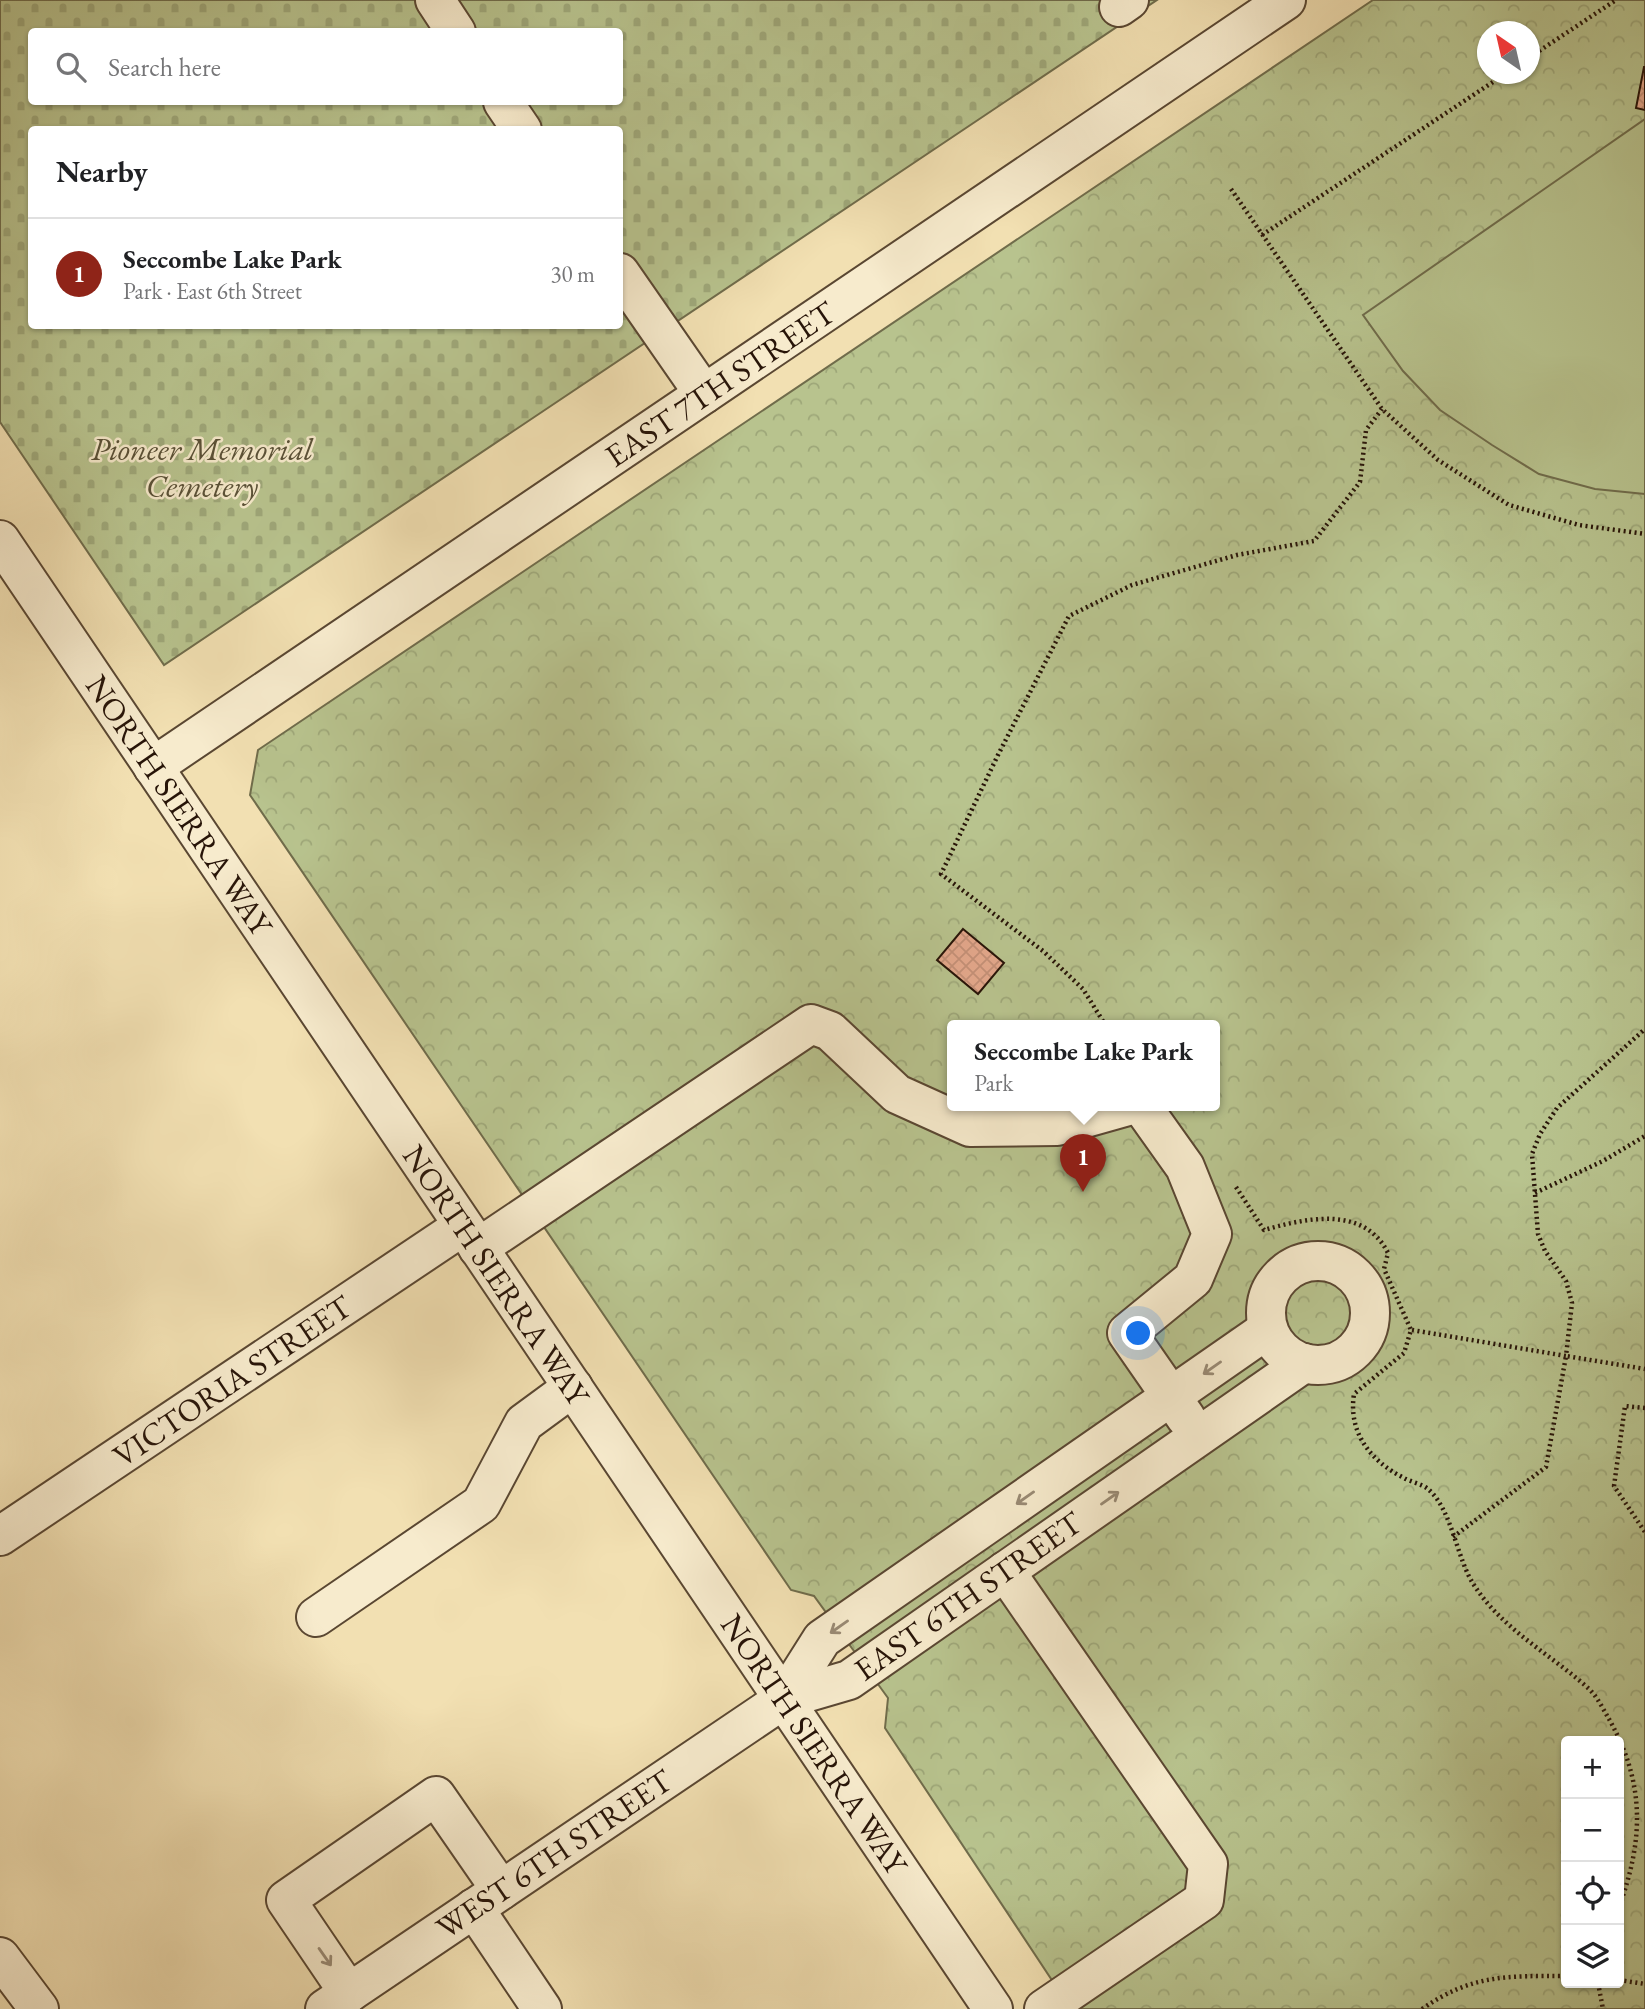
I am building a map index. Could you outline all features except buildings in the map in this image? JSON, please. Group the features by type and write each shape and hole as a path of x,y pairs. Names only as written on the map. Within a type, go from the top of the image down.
{"street":[{"path":"435,0 453,28"},
{"name":"EAST 7TH STREET","path":"153,767 1286,0"},
{"path":"505,105 519,126"},
{"path":"623,277 704,394"},
{"name":"NORTH SIERRA WAY","path":"0,540 993,2009"},
{"name":"VICTORIA STREET","path":"0,1536 811,1024 830,1031 897,1094 970,1127 1057,1126 1110,1111"},
{"path":"1145,1111 1185,1167 1212,1234 1193,1279 1126,1333 1199,1436"},
{"path":"1323,1261 1339,1265 1354,1275 1364,1288 1369,1304 1369,1322 1363,1338 1353,1352 1338,1361 1304,1363 1289,1356 1276,1344 1268,1329 1266,1312 1269,1295 1277,1280 1290,1268 1306,1262 1323,1261"},
{"name":"EAST 6TH STREET","path":"783,1699 822,1639 1268,1329"},
{"name":"EAST 6TH STREET","path":"783,1699 849,1681 1304,1363"},
{"path":"316,1618 481,1504 524,1423 573,1387"},
{"path":"1005,1571 1208,1864 1204,1900 1044,2009"},
{"name":"WEST 6TH STREET","path":"337,2001 783,1699"},
{"path":"337,2001 301,1922 286,1900 436,1796 542,2009"},
{"path":"0,1957 39,2009"}],"path":[{"path":"1540,50 1616,0"},
{"path":"1262,235 1490,84"},
{"path":"1231,189 1382,409 1438,460 1509,505 1579,525 1645,534"},
{"path":"1101,1020 1083,989 1043,951 941,874 1069,616 1132,585 1237,555 1314,541 1360,482 1366,430 1382,409"},
{"path":"1453,1537 1546,1467 1566,1356 1572,1303 1566,1281 1545,1251 1538,1234 1532,1154 1540,1134 1557,1108 1645,1029"},
{"path":"1535,1193 1602,1161 1645,1136"},
{"path":"1234,1184 1264,1230 1302,1219 1340,1218 1363,1226 1381,1240 1388,1253 1384,1269 1412,1330 1404,1353 1354,1394 1351,1413 1360,1440 1374,1457 1401,1477 1429,1489 1472,1584 1502,1620 1592,1690 1617,1732 1634,1770 1641,1817 1631,1874 1624,1893"},
{"path":"1412,1330 1645,1369"},
{"path":"1645,1408 1625,1406 1614,1486 1645,1532"},
{"path":"1422,2009 1465,1985 1499,1976 1561,1976"},
{"path":"1624,1981 1645,1984"},
{"path":"1599,1988 1603,2009"}],"green space":[{"name":"Pioneer Memorial Cemetery","path":"0,0 1157,0 164,665 0,422"},
{"path":"1373,0 1645,0 1645,2009 1071,2009 885,1728 888,1698 814,1596 791,1590 250,795 258,750"},
{"path":"1645,119 1645,494 1595,489 1539,474 1492,445 1440,410 1403,371 1363,315"}],"place":[{"name":"Seccombe Lake Park","path":"1083,1192"}]}
